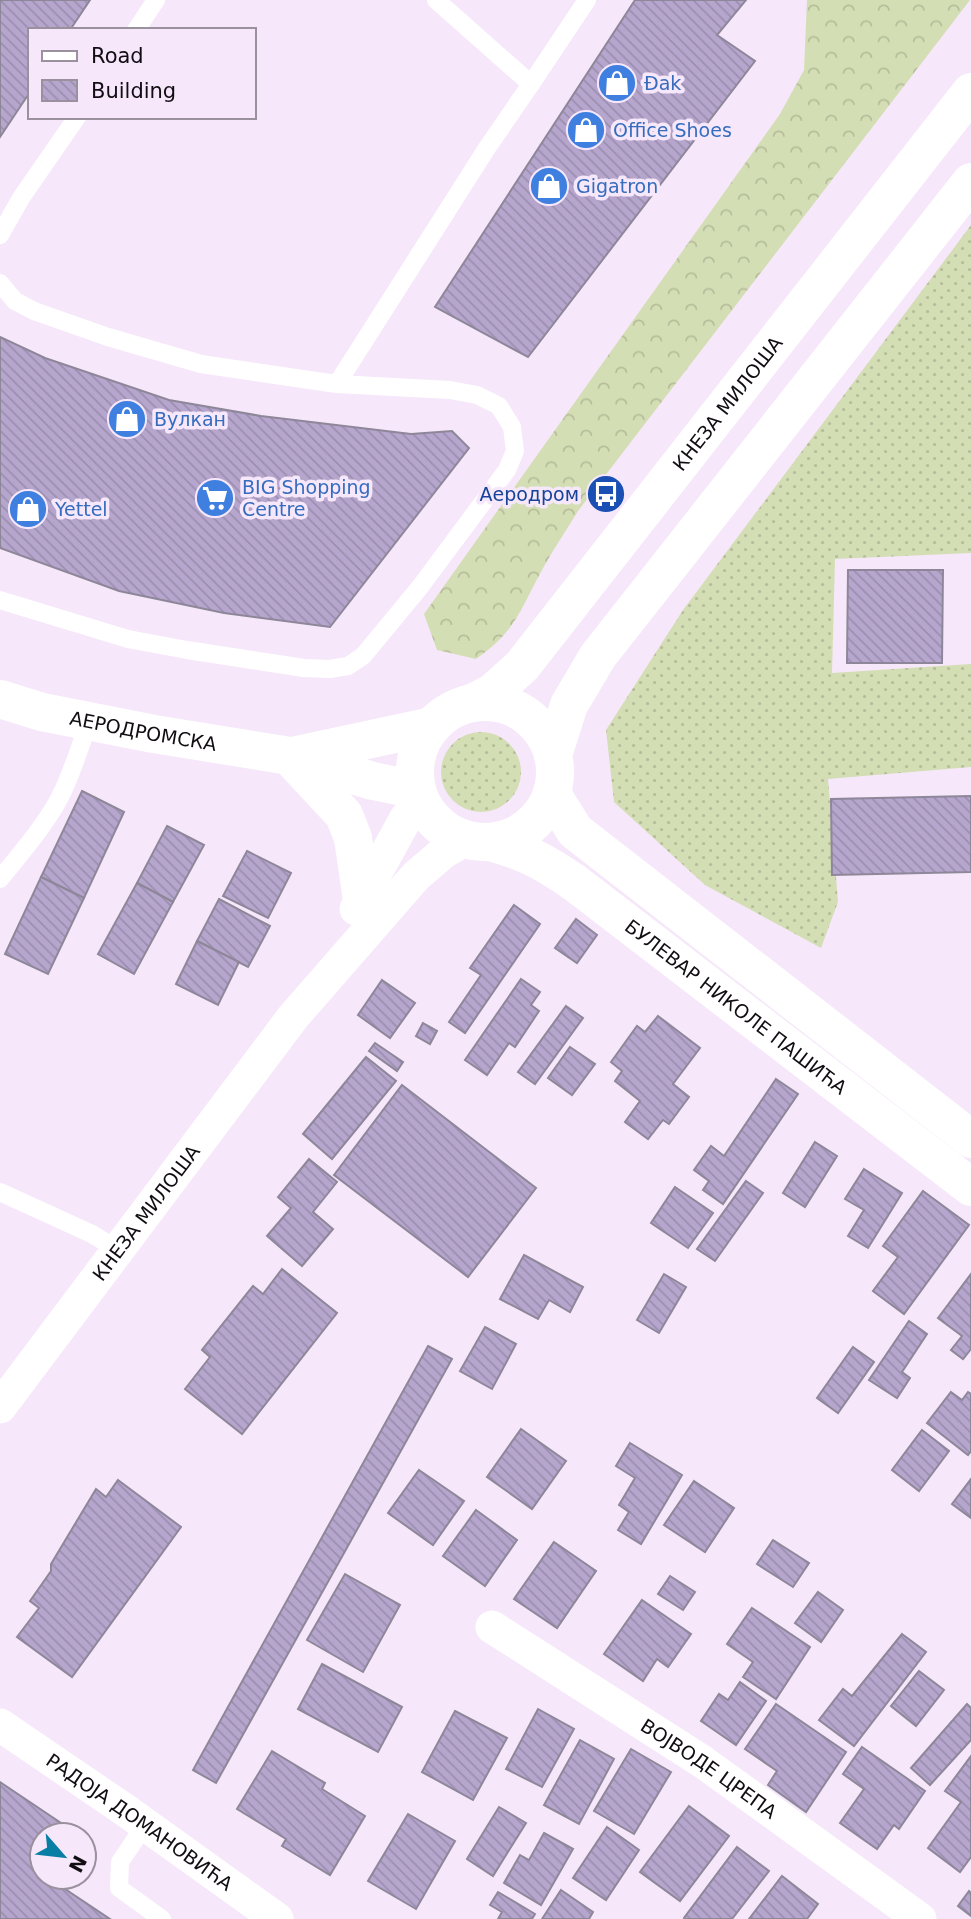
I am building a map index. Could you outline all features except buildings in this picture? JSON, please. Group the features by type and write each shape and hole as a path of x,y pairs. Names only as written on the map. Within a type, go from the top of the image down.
{"main road":[{"name":"КНЕЗА МИЛОША","path":"472,702 492,693 522,666 971,92"},
{"path":"553,755 545,735 532,719 514,708 494,702 472,702 450,711 432,726 420,745 415,768 420,797 434,820 449,832 478,841 510,837 528,827 542,812 552,794 553,755 569,705 597,656 971,182"},
{"path":"584,677 575,719 571,775 580,801 622,868"},
{"name":"АЕРОДРОМСКА","path":"0,699 42,712 290,756 420,797"},
{"name":"АЕРОДРОМСКА","path":"290,756 432,726"},
{"path":"290,756 344,815 354,838 362,900"},
{"name":"БУЛЕВАР НИКОЛЕ ПАШИЋА","path":"552,794 575,831 971,1139"},
{"name":"БУЛЕВАР НИКОЛЕ ПАШИЋА","path":"478,841 531,855 575,883 971,1188"}],"street":[{"name":"КНЕЗА МИЛОША","path":"293,1017 420,797"},
{"name":"КНЕЗА МИЛОША","path":"0,1407 293,1017 416,876 444,852 478,841"},
{"name":"ВОЈВОДЕ ЦРЕПА","path":"492,1627 702,1762 920,1919"},
{"name":"РАДОЈА ДОМАНОВИЋА","path":"0,1725 277,1919"}],"lane":[{"path":"137,28 156,0"},
{"path":"436,0 531,84"},
{"path":"337,384 487,148 587,0"},
{"path":"0,235 21,198 76,119"},
{"path":"0,283 15,301 34,311 201,364 337,384 450,390 477,395 499,406 512,428 514,451 507,470 428,576 381,636 363,656 348,666 330,669 304,668 128,639 0,600"},
{"path":"0,879 44,824 58,800 89,721"},
{"path":"0,1192 76,1226 118,1250"},
{"path":"145,1825 120,1862 119,1888 162,1919"}],"green space":[{"path":"807,0 970,0 578,511 508,630 476,659 437,650 424,614 780,114 804,70"},
{"path":"971,225 971,553 835,559 832,673 971,664 971,767 828,779 838,902 821,948 705,885 614,802 606,730 683,610"},
{"path":"481,732 496,735 509,744 518,757 521,772 518,787 509,800 496,809 481,812 466,809 453,800 444,787 441,772 444,757 453,744 466,735"}],"place":[{"name":"Đak","path":"617,83"},
{"name":"Office Shoes","path":"586,130"},
{"name":"Gigatron","path":"549,186"},
{"name":"Вулкан","path":"127,419"},
{"name":"Аеродром","path":"606,494"},
{"name":"BIG Shopping Centre","path":"215,498"},
{"name":"Yettel","path":"28,509"}]}
